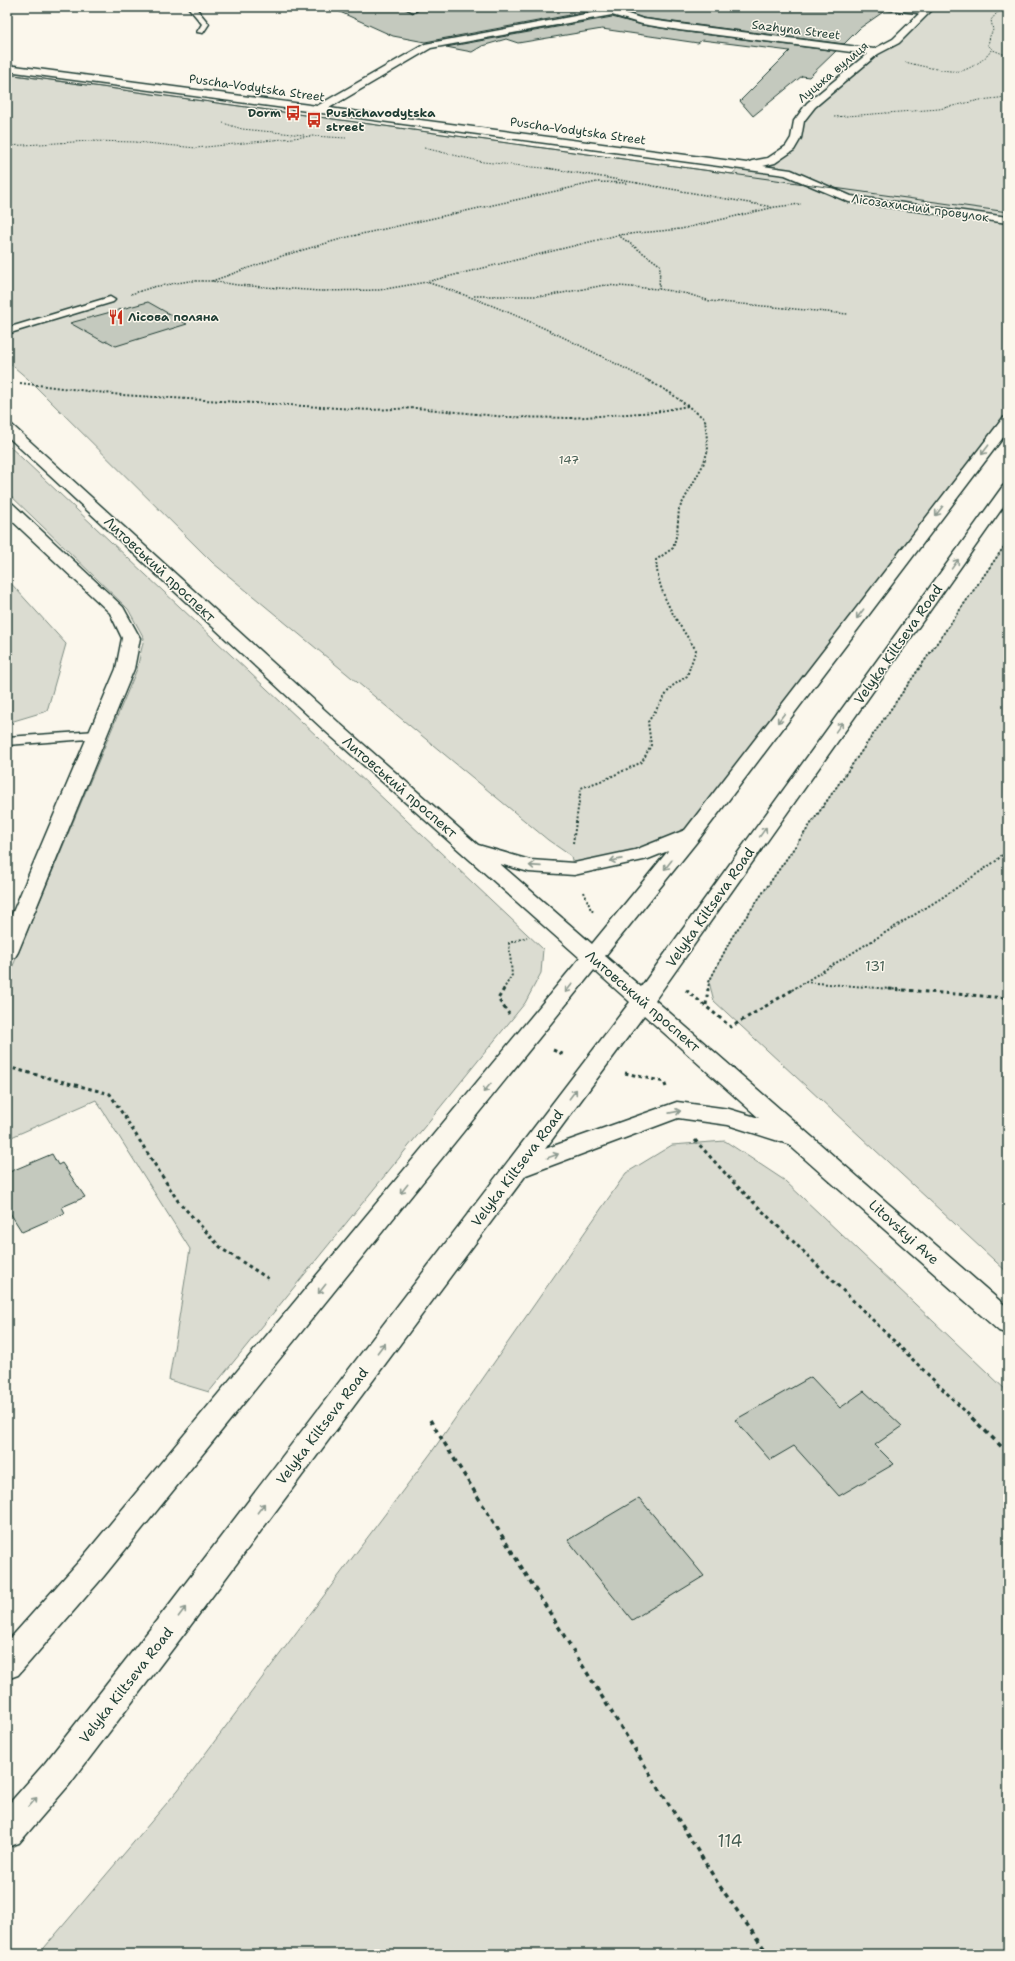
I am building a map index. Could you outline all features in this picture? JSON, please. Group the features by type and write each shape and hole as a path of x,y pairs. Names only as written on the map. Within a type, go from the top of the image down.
{"main road":[{"name":"Sazhyna Street","path":"598,7 642,21 679,28 875,52"},
{"name":"Луцька вулиця","path":"741,166 771,161 782,156 790,148 796,138 799,121 811,105 875,52 896,41 928,9"},
{"path":"318,110 428,46 612,12"},
{"name":"Puscha-Vodytska Street","path":"7,68 741,166"},
{"name":"Лісозахисний провулок","path":"741,166 787,172 849,199 1008,220"},
{"path":"7,1665 93,1567 594,957 692,835 1008,421"},
{"name":"Литовський проспект","path":"7,428 331,726 799,1139"},
{"name":"Velyka Kiltseva Road","path":"7,1831 57,1774 165,1635 663,973 1008,489"},
{"path":"7,507 117,610 131,638 125,669 7,952"},
{"path":"472,850 528,866 574,869 641,856 692,835"},
{"path":"516,1169 677,1110 729,1117 799,1139"},
{"name":"Litovskyi Ave","path":"799,1139 1008,1324"}],"lane":[{"path":"191,7 206,24 201,32"},
{"path":"406,7 414,10"},
{"path":"882,7 928,9"},
{"path":"7,332 110,300"},
{"path":"7,740 97,735"}],"path":[{"path":"1002,7 991,20 993,30 988,37 988,46 991,50 1008,56"},
{"path":"875,52 923,67 961,71 983,60 989,55 991,50"},
{"path":"798,127 814,120 845,115 899,113 939,109 980,100 1008,98"},
{"path":"223,123 242,129 350,138"},
{"path":"7,146 90,141 136,142 196,148 312,136"},
{"path":"419,147 483,162 537,166 775,207"},
{"path":"212,281 282,256 348,237 472,211 538,194 597,182 638,183"},
{"path":"110,300 153,287 189,281 212,281 237,285 320,291 379,290 426,282 618,235 681,229 775,207 849,199"},
{"path":"618,235 660,265 659,289"},
{"path":"426,282 472,296 600,356 669,392 705,419 708,450 703,465 679,509 677,533 673,548 656,560 656,576 665,603 696,650 687,676 670,687 648,722 651,745 642,762 606,779 581,788 577,826 571,856 574,869 591,910 616,929"},
{"path":"472,296 546,296 605,285 659,289 688,294 710,301 848,314"},
{"path":"20,383 122,395 371,410 417,408 506,417 571,418 655,412 688,406"},
{"path":"706,1005 709,982 732,937 1008,541"},
{"path":"663,973 706,1005 731,1027 940,899 996,861 1008,849"},
{"path":"498,999 512,975 509,943"},
{"path":"805,982 1008,998"},
{"path":"7,1067 110,1094 178,1201 222,1249 269,1279"},
{"path":"691,1135 734,1183 1008,1453"},
{"path":"430,1420 719,1885 768,1954"}],"green space":[{"name":"147","path":"931,7 1008,7 1008,421 692,835 574,869 571,856 548,840 213,563 28,379 7,361 7,74 732,174 741,166 762,163 790,148 799,121 875,52 896,41"},
{"path":"7,444 543,949 541,973 525,1003 209,1392 169,1380 190,1249 96,1100 7,1139 7,980 137,669 144,638 128,609 7,492"},
{"name":"131","path":"1008,541 1008,1273 714,1001 709,982 732,937"},
{"path":"7,579 66,644 47,711 7,723"},
{"name":"114","path":"725,1141 784,1180 1008,1392 1008,1954 39,1954 178,1790 431,1453 626,1173 672,1145"}],"building":[{"path":"329,7 402,7 413,13 418,10 415,7 593,7 597,10 425,42 393,36"},
{"path":"612,7 844,7 883,12 860,28 844,44 643,18"},
{"path":"612,17 642,25 679,31 836,51 809,77 802,76 753,116 740,101 790,51 702,40 698,43 602,29 518,43 506,39 482,46 472,52 446,47"},
{"path":"148,302 187,324 116,346 107,341 104,342 70,323"},
{"path":"52,1154 58,1165 62,1163 85,1197 62,1207 65,1213 22,1232 7,1208 7,1173"},
{"path":"811,1377 840,1408 864,1391 902,1426 875,1445 894,1464 839,1496 794,1446 770,1460 735,1420"},
{"path":"639,1498 704,1576 632,1620 568,1540"}],"tram line":[{"path":"7,74 1008,212"}],"place":[{"name":"Dorm","path":"293,113"},
{"name":"Pushchavodytska street","path":"314,120"},
{"name":"Лісова поляна","path":"116,317"}]}
